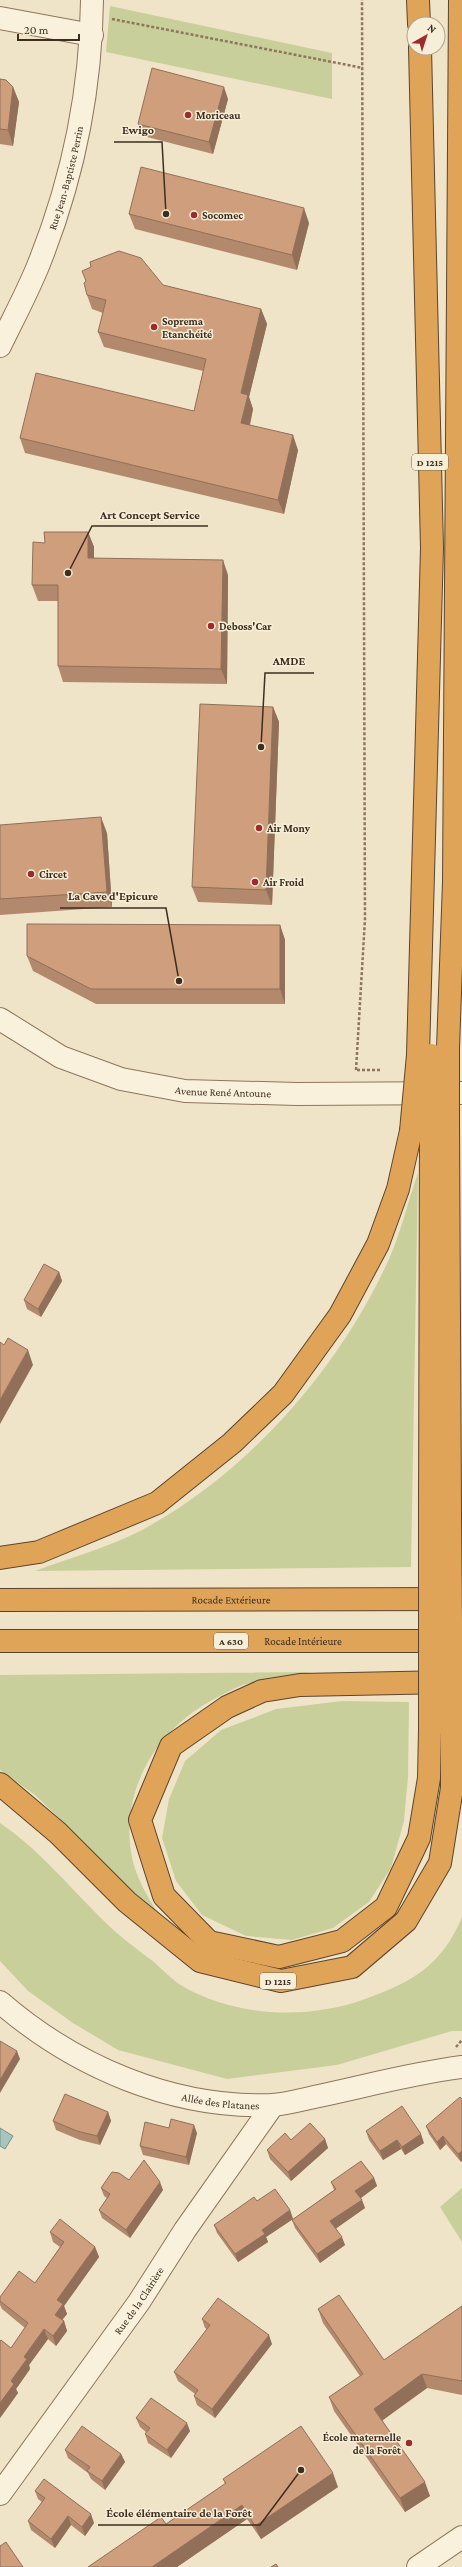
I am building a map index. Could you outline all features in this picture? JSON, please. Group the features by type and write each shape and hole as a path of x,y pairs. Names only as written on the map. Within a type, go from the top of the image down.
{"highway":[{"path":"418,0 419,16"},
{"name":"D 1215","path":"0,1784 58,1833 127,1902 200,1961 281,1981 352,1967 406,1921 440,1863 452,1788 452,1729 440,1513 430,1127 444,1051 454,882 460,0"},
{"name":"D 1215","path":"420,56 432,548 424,876 444,1051"},
{"path":"0,1558 39,1552 157,1503 232,1443 283,1394 340,1315 378,1244 398,1189 430,1127 444,1051"},
{"path":"440,1513 430,1730 429,1778 419,1838 386,1907 342,1941 279,1957 209,1942 164,1896 140,1820 171,1746 227,1706 262,1691 300,1685 462,1682"},
{"name":"Rocade Extérieure","path":"0,1600 462,1600"},
{"name":"Rocade Intérieure","path":"0,1641 462,1641"}],"street":[{"path":"0,18 92,16"},
{"name":"Rue Jean-Baptiste Perrin","path":"0,346 37,266 56,217 82,118 92,16"},
{"name":"Avenue René Antoune","path":"0,1019 61,1057 121,1079 185,1091 297,1094 462,1093"},
{"name":"Allée des Platanes","path":"0,2002 48,2039 110,2073 172,2094 205,2100 273,2105 462,2068"},
{"name":"Rue de la Clairière","path":"0,2494 139,2302 185,2230 273,2105"},
{"path":"418,2567 462,2537"}],"path":[{"path":"352,1072 356,1070 365,919 362,0"},
{"path":"92,16 363,68"}],"green space":[{"path":"110,6 332,53 332,99 106,52"},
{"path":"418,1173 411,1567 35,1571 134,1534 174,1511 213,1483 249,1452 284,1418 315,1380 343,1341 368,1300 393,1249"},
{"path":"311,1672 243,1685 218,1697 197,1709 179,1724 162,1741 149,1760 139,1781 132,1804 129,1827 131,1852 138,1877 159,1915 124,1885 79,1837 35,1795 0,1770 0,1675"},
{"path":"342,1701 409,1702 408,1777 404,1821 391,1868 369,1902 333,1928 292,1940 246,1936 202,1915 176,1881 162,1838 169,1799 185,1761 221,1730 276,1709"},
{"path":"0,1823 42,1857 111,1927 176,1982 205,1997 250,2010 297,2012 320,2010 343,2006 398,1986 424,1970 435,1960 454,1934 462,1917 462,2031 452,2031 337,2065 227,2079 118,2050 73,2023 28,1991 0,1961"},
{"path":"462,2188 462,2242 440,2207"}],"water":[{"path":"0,2128 13,2136 5,2149 0,2146"}],"building":[{"path":"152,68 224,87 209,142 138,124"},
{"path":"0,79 6,80 13,87 8,130 0,129"},
{"path":"141,167 304,208 292,255 129,214"},
{"path":"119,251 141,258 163,285 261,309 241,393 248,395 241,423 293,435 278,500 20,438 36,373 194,411 206,359 98,332 106,300 87,295 84,283 86,281 82,271 91,267 90,262"},
{"path":"44,532 88,532 88,558 223,560 221,669 58,666 58,585 32,585 33,542 45,543"},
{"path":"200,704 273,707 266,890 192,887"},
{"path":"101,817 107,892 0,899 0,825"},
{"path":"27,924 280,925 280,989 91,989 27,956"},
{"path":"44,1264 59,1272 38,1309 24,1300"},
{"path":"8,1338 28,1350 0,1400 0,1342 4,1345"},
{"path":"0,2041 17,2051 0,2080"},
{"path":"65,2094 108,2112 97,2136 77,2131 53,2121"},
{"path":"460,2097 462,2099 462,2151 458,2154 443,2136 437,2142 426,2126"},
{"path":"402,2106 421,2134 402,2147 397,2140 380,2151 366,2131"},
{"path":"171,2119 194,2125 186,2157 140,2146 145,2122 169,2128"},
{"path":"310,2123 325,2139 288,2172 267,2150 285,2133 291,2140"},
{"path":"144,2160 160,2182 126,2230 99,2210 110,2194 101,2188 112,2172 119,2173 129,2180"},
{"path":"361,2161 374,2178 355,2191 362,2200 330,2221 342,2237 317,2254 292,2220 336,2189 331,2182"},
{"path":"275,2189 290,2210 262,2230 265,2234 235,2254 214,2225 254,2197 257,2201"},
{"path":"60,2219 95,2247 57,2300 63,2304 55,2315 64,2321 53,2336 44,2329 24,2357 27,2359 11,2381 14,2384 0,2403 0,2341 1,2340 11,2348 28,2323 0,2301 0,2297 19,2271 35,2283 64,2242 50,2232"},
{"path":"339,2295 384,2360 462,2306 462,2381 422,2374 374,2409 425,2482 400,2498 329,2397 363,2374 318,2309"},
{"path":"218,2298 269,2335 212,2409 194,2396 198,2390 174,2372 210,2325 202,2319"},
{"path":"151,2398 187,2423 167,2450 145,2434 150,2428 136,2418"},
{"path":"82,2426 121,2454 102,2481 87,2471 90,2467 65,2450"},
{"path":"301,2426 333,2473 255,2526 242,2505 152,2567 88,2567 161,2517 166,2524 226,2483 223,2479"},
{"path":"44,2479 91,2514 82,2527 68,2516 51,2539 28,2521 45,2498 35,2491"},
{"path":"6,2542 23,2567 0,2567 0,2546"},
{"path":"276,2564 278,2567 271,2567"}],"place":[{"name":"Moriceau","path":"188,115"},
{"name":"Ewigo","path":"166,214"},
{"name":"Socomec","path":"194,215"},
{"name":"Soprema Etanchéité","path":"154,327"},
{"name":"Art Concept Service","path":"68,573"},
{"name":"Deboss'Car","path":"211,626"},
{"name":"AMDE","path":"261,747"},
{"name":"Air Mony","path":"259,828"},
{"name":"Circet","path":"31,874"},
{"name":"Air Froid","path":"255,882"},
{"name":"La Cave d'Epicure","path":"179,981"},
{"name":"École maternelle de la Forêt","path":"409,2443"},
{"name":"École élémentaire de la Forêt","path":"301,2470"}]}
